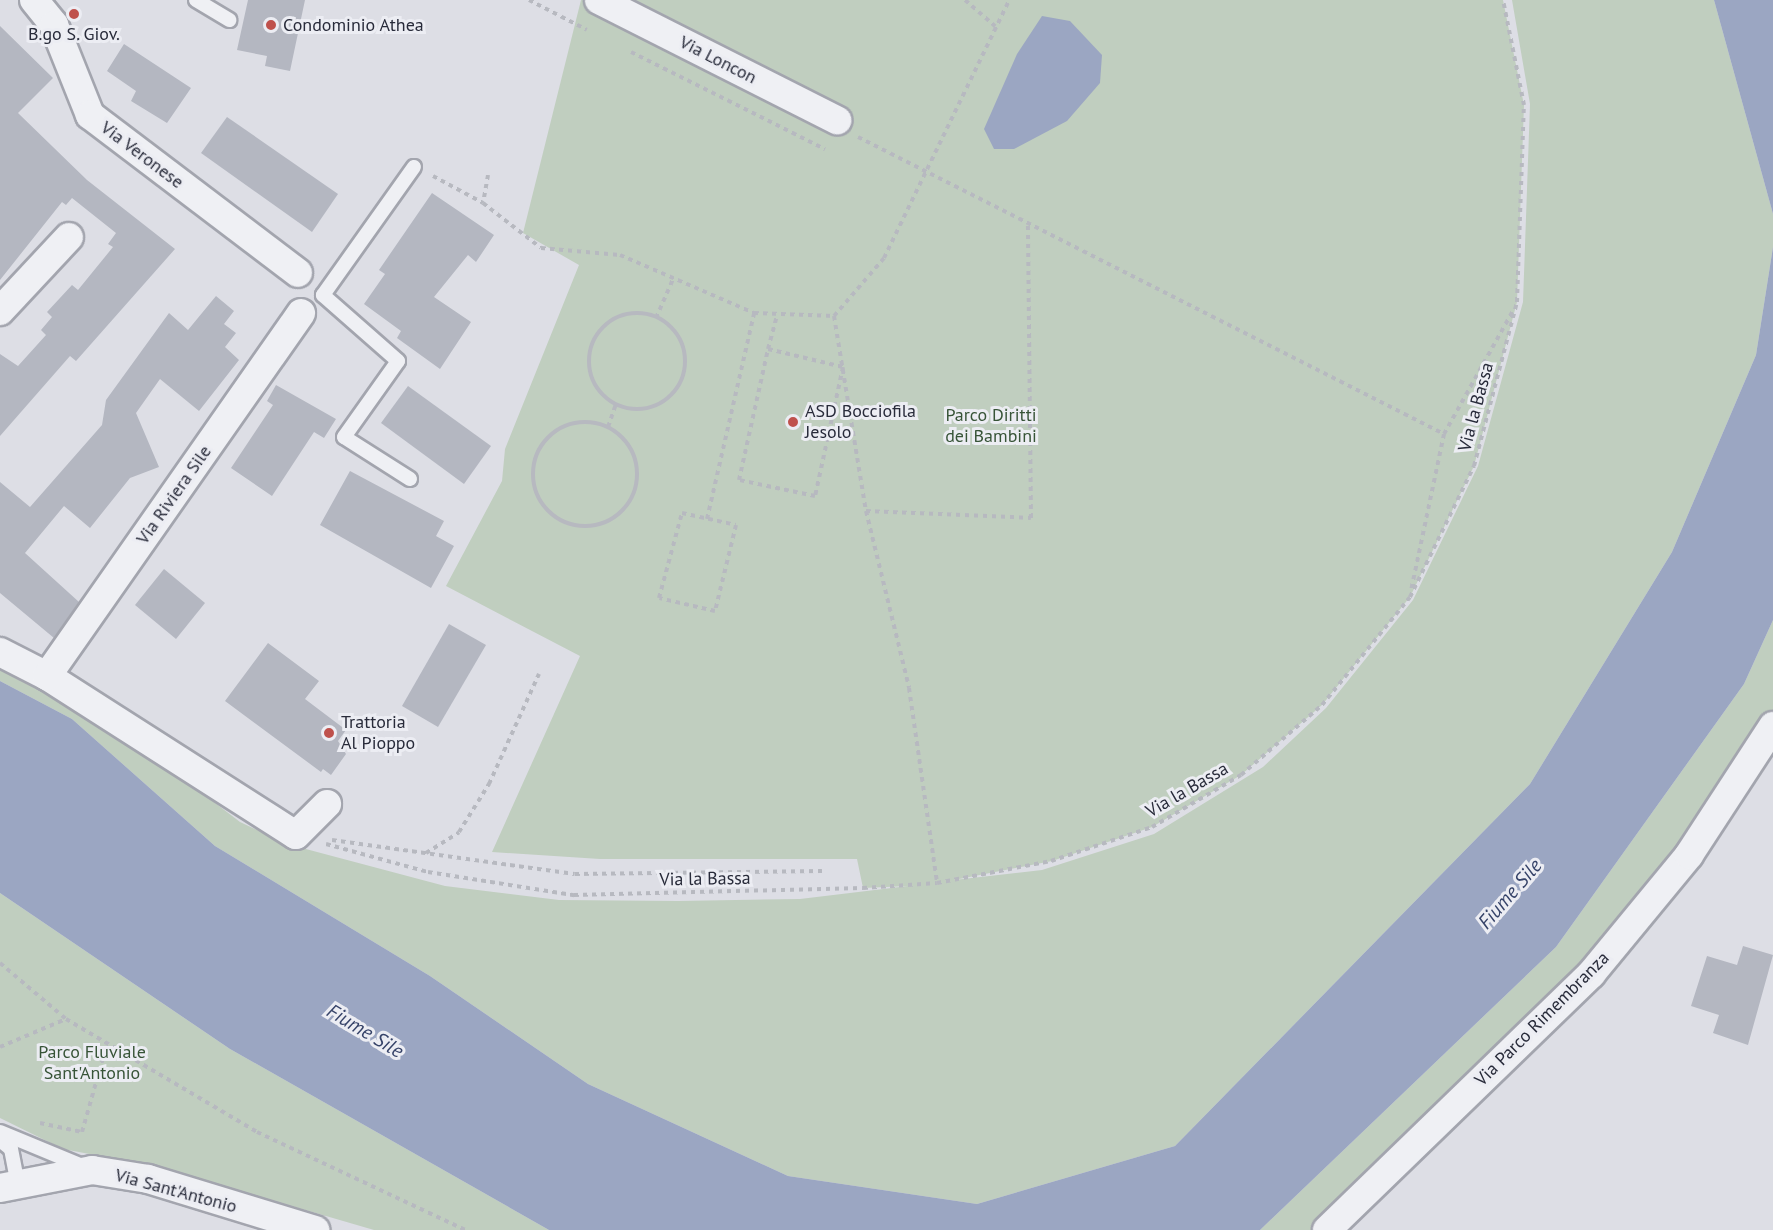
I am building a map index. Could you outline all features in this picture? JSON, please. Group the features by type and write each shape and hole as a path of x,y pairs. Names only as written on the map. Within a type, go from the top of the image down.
{"street":[{"name":"Via Veronese","path":"34,0 54,25 90,115 298,273"},
{"name":"Via Loncon","path":"599,0 846,128"},
{"path":"0,311 69,237"},
{"name":"Via Riviera Sile","path":"47,676 301,313"},
{"path":"0,652 47,676 296,835 327,804"},
{"name":"Via Parco Rimembranza","path":"1327,1230 1591,974 1689,855 1773,726"},
{"name":"Via Sant'Antonio","path":"9,1186 92,1170 148,1179 315,1230"}],"lane":[{"path":"196,0 229,20"},
{"path":"410,479 344,437 398,362 323,295 414,167"},
{"path":"0,1132 92,1170"},
{"path":"0,1140 11,1149 9,1186"}],"path":[{"path":"529,0 591,32"},
{"path":"965,0 995,26"},
{"path":"414,167 483,203 541,248 620,255 754,313 777,316 834,316 884,258 1009,0"},
{"name":"Via la Bassa","path":"296,835 428,872 574,895 938,883 1052,861 1152,827 1241,775 1322,705 1410,597 1474,466 1517,302 1524,105 1503,0"},
{"path":"622,47 801,138"},
{"path":"846,128 925,172 1444,434"},
{"path":"483,203 488,174"},
{"path":"866,511 1031,518 1028,224"},
{"path":"656,318 673,279"},
{"path":"1410,597 1444,434 1517,302"},
{"path":"707,519 754,313"},
{"path":"622,315 656,318 680,341 685,359 680,381 654,406 616,404 591,375 594,339 622,315"},
{"path":"777,316 739,480 815,496 845,366"},
{"path":"834,316 845,366 866,511 909,688 938,883"},
{"path":"768,349 845,366"},
{"path":"608,427 616,404"},
{"path":"568,425 608,427 633,453 635,492 609,521 587,527 566,523 548,511 536,493 533,473 538,452 568,425"},
{"path":"682,513 707,519 736,525 716,610 659,598 682,513"},
{"path":"426,854 465,823 489,784 539,674"},
{"path":"296,835 575,874 822,871"},
{"path":"0,963 66,1019 106,1047 257,1132 465,1230"},
{"path":"0,1047 66,1019"},
{"path":"27,1120 82,1132 106,1047"}],"green space":[{"name":"Parco Diritti dei Bambini","path":"581,0 1503,0 1524,105 1517,302 1474,466 1410,597 1322,705 1241,775 1152,827 1052,861 954,880 1042,870 1154,834 1263,767 1326,708 1413,600 1478,466 1523,302 1530,104 1512,0 1714,0 1773,214 1773,247 1756,355 1672,552 1530,784 1175,1146 977,1204 788,1176 588,1084 430,976 215,846 72,719 0,681 0,663 146,750 240,822 287,844 445,886 559,900 678,901 800,899 908,886 863,888 857,859 600,859 492,852 580,656 446,586 502,481 505,449 579,265 523,233"},
{"path":"1773,620 1773,726 1689,855 1327,1230 1260,1230 1556,947 1744,684"},
{"name":"Parco Fluviale Sant'Antonio","path":"0,893 230,1049 549,1230 374,1230 158,1167 63,1149 0,1118"}],"water":[{"path":"1714,0 1773,0 1773,214"},
{"path":"1042,16 1070,21 1102,55 1100,83 1067,121 1014,149 994,149 984,129 1017,54"},
{"name":"Fiume Sile","path":"1773,247 1773,620 1744,684 1556,947 1260,1230 549,1230 230,1049 0,893 0,681 72,719 215,846 430,976 588,1084 788,1176 977,1204 1175,1146 1530,784 1672,552 1756,355"}],"building":[{"name":"Condominio Athea","path":"248,0 305,0 290,71 265,66 267,56 237,50"},
{"path":"0,26 53,78 18,113 87,180 175,249 76,361 70,356 0,436 0,354 18,366 46,335 41,330 52,317 47,312 72,285 78,290 113,247 108,244 116,233 72,198 66,205 62,202 0,280"},
{"path":"124,44 191,88 167,123 131,101 136,91 107,71"},
{"path":"227,117 338,194 312,232 201,153"},
{"path":"432,193 494,235 476,262 468,255 434,297 471,322 440,369 397,338 401,331 364,304 385,274 379,270"},
{"path":"216,296 234,311 224,324 236,333 225,347 239,360 199,411 160,379 136,413 159,467 130,478 90,528 64,506 25,553 79,602 54,638 0,593 0,482 30,507 102,425 106,400 169,313 188,330"},
{"path":"276,385 336,419 324,438 314,432 272,496 231,468 273,405 267,401"},
{"path":"408,386 491,446 464,484 381,423"},
{"path":"350,471 444,521 436,536 454,546 431,588 320,525"},
{"path":"164,569 205,603 176,639 135,605"},
{"path":"449,624 486,645 438,727 402,706"},
{"path":"268,643 319,681 305,699 346,730 338,741 346,754 331,775 323,769 321,772 225,701"},
{"path":"1743,946 1773,955 1748,1045 1713,1033 1719,1015 1691,1006 1707,956 1737,965"}],"place":[{"name":"B.go S. Giov.","path":"74,14"},
{"name":"Condominio Athea","path":"271,25"},
{"name":"ASD Bocciofila Jesolo","path":"793,422"},
{"name":"Trattoria Al Pioppo","path":"329,733"}]}
